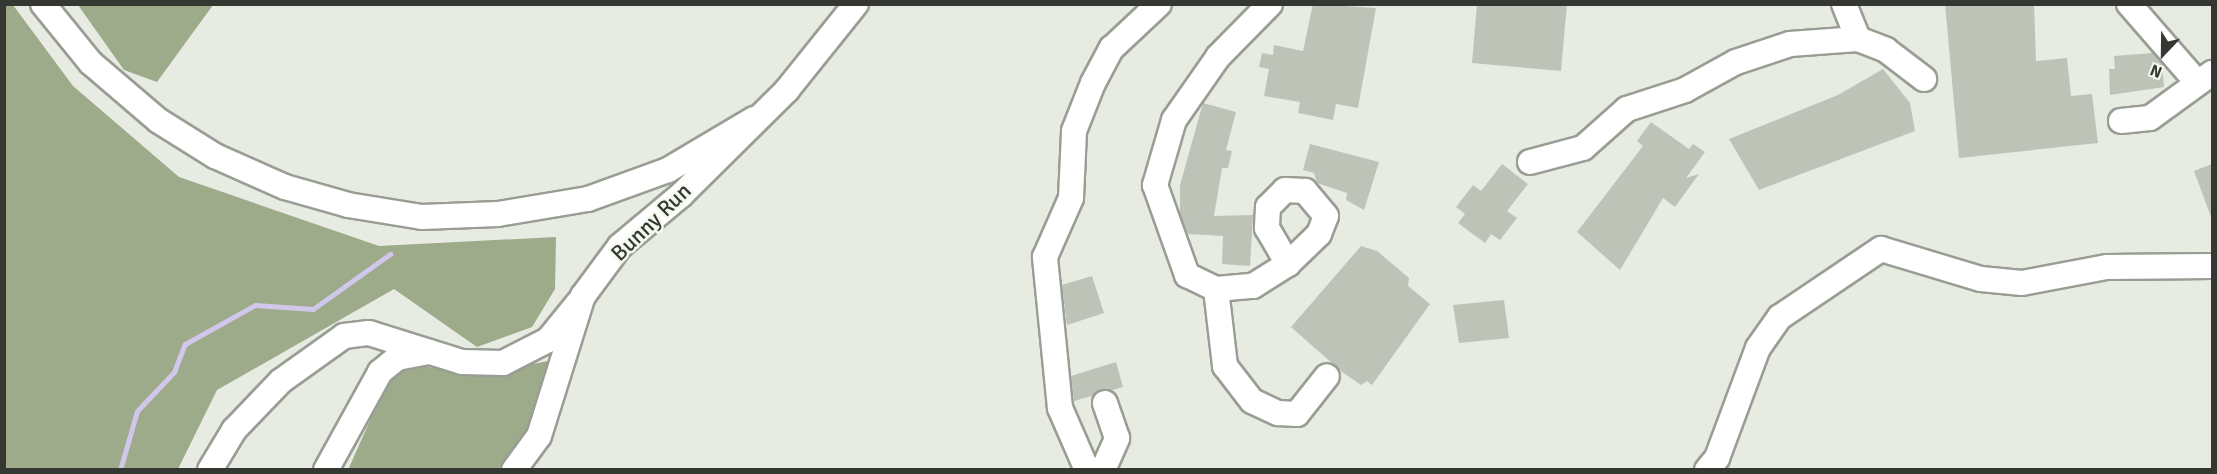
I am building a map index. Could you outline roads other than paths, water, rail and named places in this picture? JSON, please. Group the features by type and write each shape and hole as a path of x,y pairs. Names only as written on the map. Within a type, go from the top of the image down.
{"street":[{"path":"43,4 91,63 159,120 215,156 285,187 380,210 422,217 487,214 588,199 668,170 754,119 787,90 856,4"},
{"path":"1087,470 1060,408 1046,257 1071,198 1074,131 1094,83 1112,48 1159,4"},
{"path":"1270,4 1218,57 1174,120 1155,185 1187,275 1216,289 1253,286 1288,264"},
{"path":"1844,4 1858,39"},
{"path":"2121,121 2150,118 2179,101 2204,76 2128,4"},
{"path":"1530,162 1583,148 1627,109 1685,90 1736,62 1790,44 1858,39 1886,51 1924,79"},
{"name":"Bunny Run","path":"514,470 539,436 584,296 620,246 681,195 754,119"},
{"path":"1707,470 1717,458 1758,348 1779,317 1881,249 1981,279 2022,283 2107,267 2212,266"},
{"path":"1216,289 1225,366 1252,401 1278,413 1296,414 1327,376"},
{"path":"210,470 234,430 281,381 344,336 369,333 462,362 503,363 548,340 584,296"},
{"path":"326,470 380,372 397,358 428,352"},
{"path":"1103,470 1117,438 1105,403"}],"waterway":[{"path":"120,470 137,411 174,372 185,344 255,305 313,309 390,254"}]}
